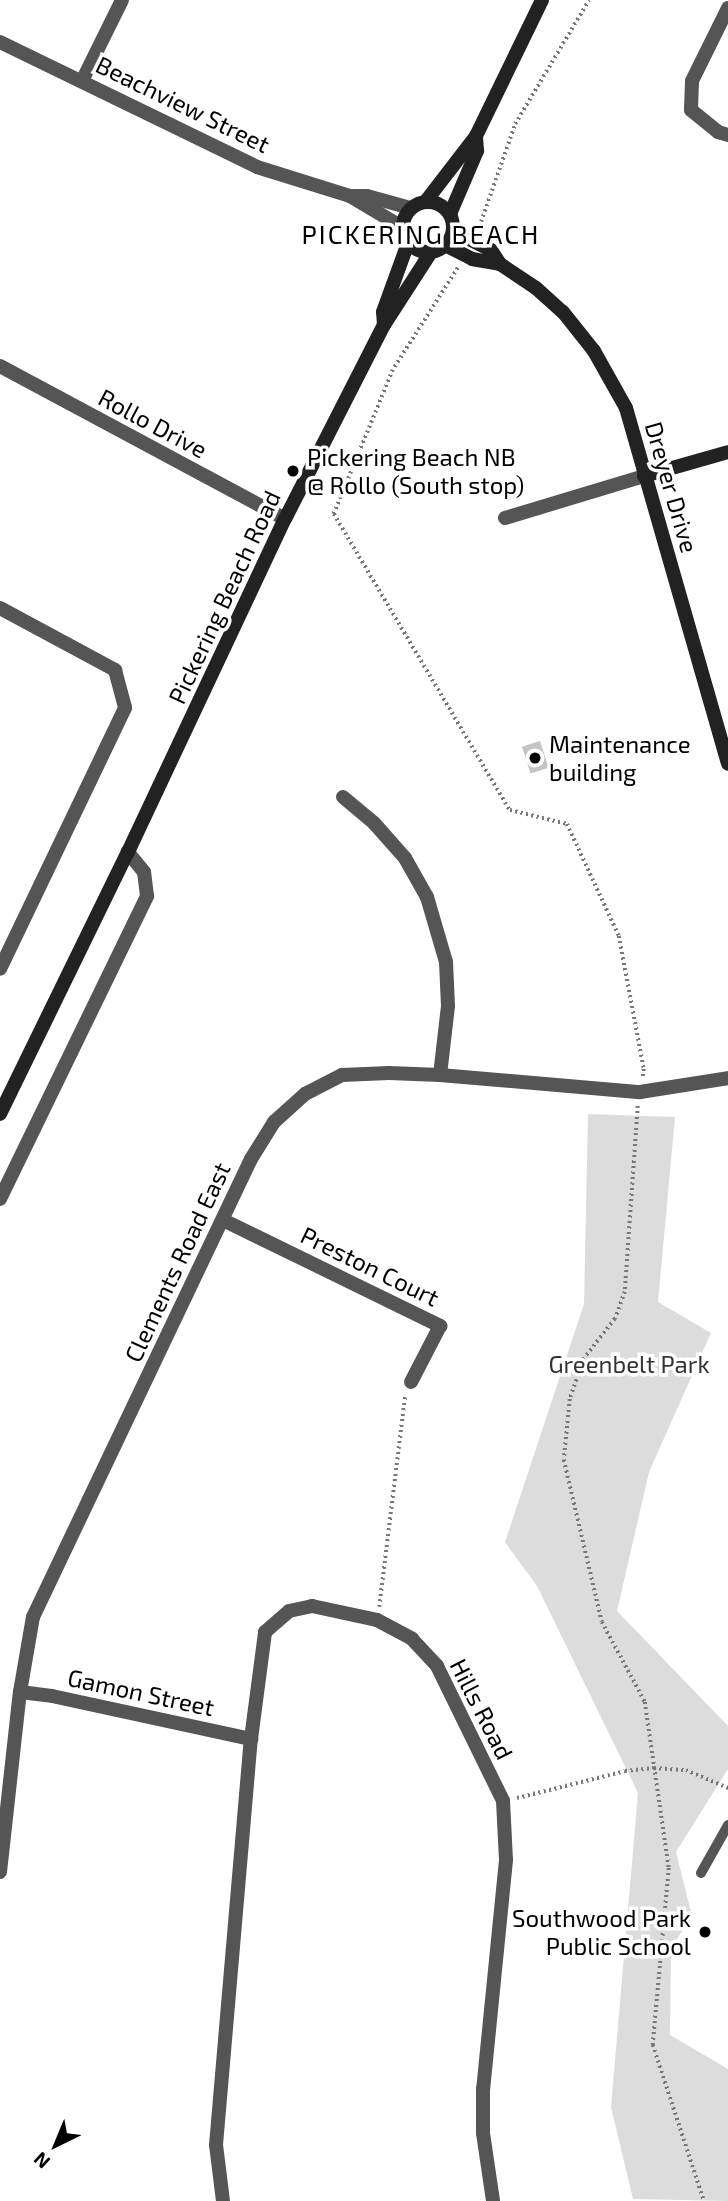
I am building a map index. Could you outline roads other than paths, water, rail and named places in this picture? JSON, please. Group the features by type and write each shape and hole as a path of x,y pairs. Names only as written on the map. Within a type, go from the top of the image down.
{"street":[{"path":"82,81 122,0"},
{"path":"426,201 443,206 450,214 453,231 445,245 431,252 415,249 408,243 402,227 411,208 426,201 476,136 542,0"},
{"path":"728,8 692,81 691,110 718,132 728,135"},
{"name":"Beachview Street","path":"0,42 257,167 350,195 367,196 411,208"},
{"path":"450,214 477,151 476,136"},
{"name":"Beachview Street","path":"350,195 402,227"},
{"name":"Dreyer Drive","path":"453,231 491,250 500,264"},
{"name":"Pickering Beach Road","path":"384,325 383,312 408,243"},
{"name":"Dreyer Drive","path":"445,245 472,259 500,264 536,288 563,312 594,351 626,408 728,764"},
{"name":"Pickering Beach Road","path":"0,1114 128,852 285,519 384,325 431,252"},
{"name":"Rollo Drive","path":"0,366 285,519"},
{"path":"505,518 728,452"},
{"path":"0,608 115,670 125,708 0,969"},
{"path":"343,797 374,823 405,858 427,897 446,961 447,1006 440,1075"},
{"path":"0,1199 147,896 144,872 128,852"},
{"name":"Clements Road East","path":"0,1872 20,1692 33,1617 251,1159 274,1122 305,1094 342,1075 440,1075 640,1092 728,1078"},
{"name":"Preston Court","path":"223,1220 440,1326 411,1382"},
{"name":"Hills Road","path":"223,2201 216,2145 251,1739 265,1632 289,1611 312,1606 377,1620 412,1639 437,1666 503,1801 506,1860 483,2089 483,2133 494,2201"},
{"name":"Gamon Street","path":"20,1692 52,1696 251,1739"}],"lane":[{"path":"701,1873 728,1825"}],"place":[{"name":"Pickering Beach NB @ Rollo (South stop)","path":"293,471"},
{"name":"Maintenance building","path":"535,758"},
{"name":"Southwood Park Public School","path":"705,1932"}],"district":[{"name":"PICKERING BEACH","path":"421,234"}],"park label":[{"name":"Greenbelt Park","path":"629,1364"}]}
